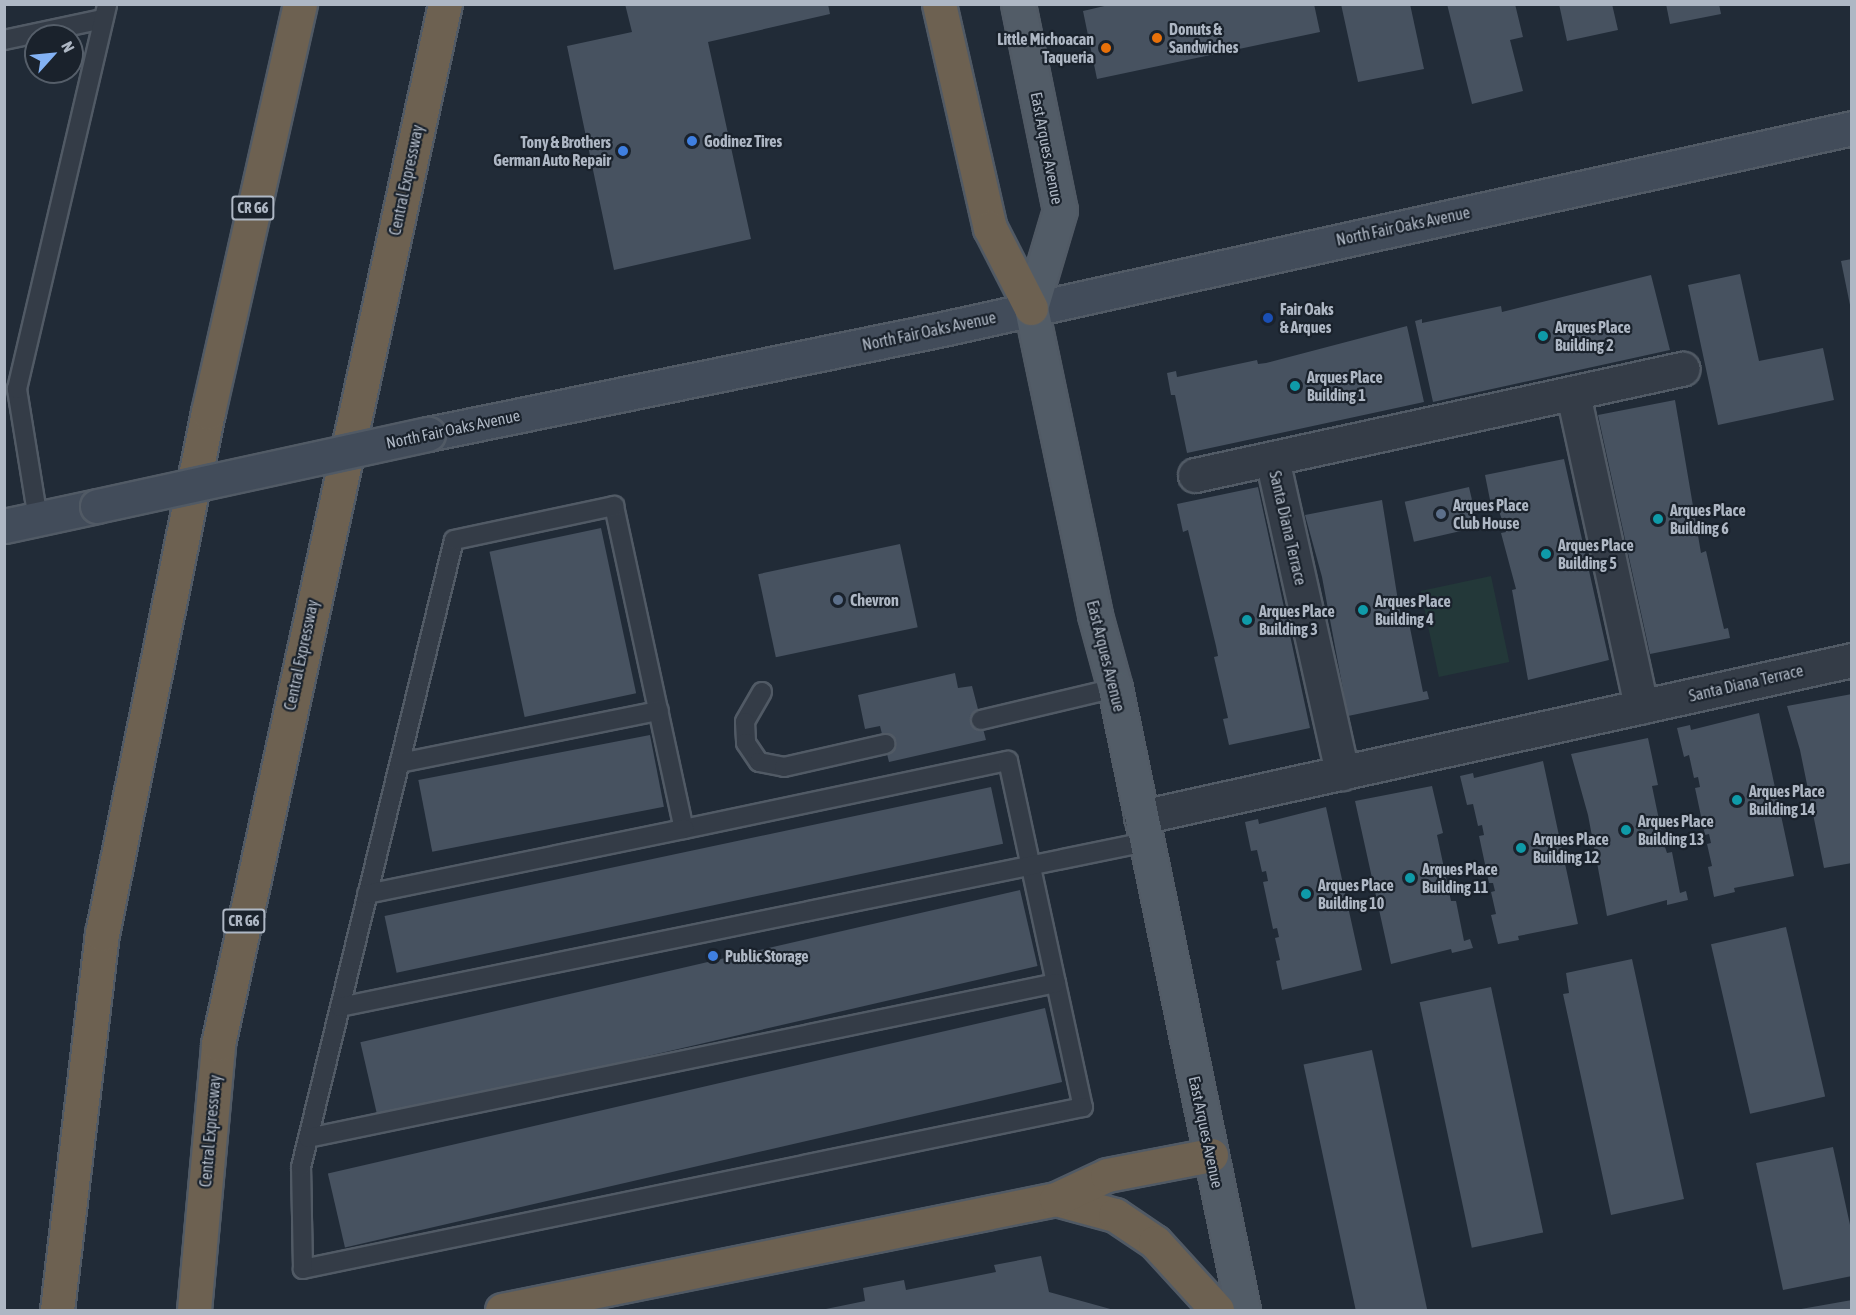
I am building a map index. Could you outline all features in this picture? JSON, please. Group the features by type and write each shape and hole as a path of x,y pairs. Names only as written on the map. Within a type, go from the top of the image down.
{"highway":[{"name":"CR G6","path":"57,1311 102,934 206,423 300,4"},
{"name":"Central Expressway","path":"194,1311 218,1044 445,4"},
{"path":"939,4 990,228 1031,308"},
{"path":"502,1311 1056,1199 1107,1175 1211,1155"},
{"path":"1056,1199 1115,1215 1155,1242 1217,1311"}],"main road":[{"name":"East Arques Avenue","path":"1018,4 1060,210 1031,308 1095,615 1115,688 1243,1311"},
{"name":"North Fair Oaks Avenue","path":"4,526 428,434 1031,308 1851,128"}],"street":[{"name":"Santa Diana Terrace","path":"1195,475 1683,369"},
{"path":"1573,394 1641,707"},
{"name":"Santa Diana Terrace","path":"1272,459 1342,773"},
{"name":"Santa Diana Terrace","path":"1144,830 1342,773 1851,660"}],"lane":[{"path":"4,40 105,12 16,389 38,519"},
{"path":"368,894 684,830 1008,761 1083,1107 303,1269 301,1167 454,540 614,506 684,830"},
{"path":"981,720 1115,688"},
{"path":"762,692 745,722 746,743 759,762 784,767 885,744"},
{"path":"400,763 659,711"},
{"path":"340,1007 1031,866 1144,830"},
{"path":"308,1138 1056,982"}],"green space":[{"path":"1491,576 1509,662 1439,677 1421,591"}],"building":[{"path":"625,4 828,4 830,14 708,42 751,239 614,270 567,46 632,32"},
{"path":"1113,4 1314,4 1320,32 1097,79 1083,11"},
{"path":"1341,4 1410,4 1424,69 1358,82"},
{"path":"1447,4 1515,4 1523,37 1510,40 1523,91 1472,104"},
{"path":"1559,4 1612,4 1618,30 1567,41"},
{"path":"1666,4 1719,4 1721,14 1670,24"},
{"path":"1852,259 1852,305 1850,305 1841,261"},
{"path":"1740,274 1759,361 1823,348 1834,400 1718,425 1688,285"},
{"name":"Arques Place Building 2","path":"1651,275 1670,350 1433,402 1415,321 1422,319 1422,323 1501,306 1502,312"},
{"name":"Arques Place Building 1","path":"1407,326 1424,402 1187,453 1175,395 1171,395 1167,373 1176,371 1177,377 1257,360 1258,364 1266,363"},
{"name":"Arques Place Building 6","path":"1675,400 1701,553 1706,551 1724,629 1728,628 1730,638 1650,654 1598,415"},
{"name":"Arques Place Building 5","path":"1564,459 1609,660 1528,680 1512,590 1516,589 1501,533 1506,532 1495,499 1490,500 1485,475"},
{"name":"Arques Place Building 3","path":"1258,487 1310,728 1229,745 1223,719 1228,718 1214,657 1218,656 1216,646 1188,530 1183,532 1177,504"},
{"name":"Arques Place Club House","path":"1469,487 1478,527 1414,542 1405,502"},
{"name":"Arques Place Building 4","path":"1382,500 1399,607 1401,614 1407,613 1423,692 1427,691 1429,699 1348,716 1322,577 1305,515"},
{"path":"601,528 636,693 525,717 489,552"},
{"name":"Chevron","path":"900,544 918,627 776,657 758,574"},
{"path":"955,673 958,688 972,686 986,740 889,762 880,726 865,729 858,695"},
{"path":"1852,694 1852,863 1824,868 1800,750 1787,706"},
{"name":"Arques Place Building 14","path":"1759,713 1794,876 1734,888 1735,892 1714,897 1708,867 1712,866 1707,844 1711,843 1709,834 1705,835 1695,788 1700,787 1698,777 1694,778 1689,755 1684,757 1677,728 1690,725 1691,730"},
{"path":"650,735 664,807 432,852 418,780"},
{"name":"Arques Place Building 13","path":"1648,738 1658,785 1652,786 1664,844 1667,853 1672,852 1680,893 1686,891 1688,900 1667,905 1667,900 1607,916 1588,815 1571,754"},
{"name":"Arques Place Building 12","path":"1543,761 1578,924 1518,936 1519,940 1498,944 1491,915 1496,914 1491,892 1495,891 1493,883 1489,883 1479,836 1484,835 1482,825 1478,826 1473,804 1467,805 1460,776 1473,773 1474,778"},
{"name":"Arques Place Building 11","path":"1432,786 1443,833 1437,835 1451,901 1456,901 1464,941 1470,939 1473,948 1452,953 1451,949 1391,964 1355,801"},
{"path":"991,787 1003,844 397,973 385,916"},
{"name":"Arques Place Building 10","path":"1326,807 1362,970 1282,990 1276,961 1280,960 1275,938 1279,937 1277,928 1273,929 1263,882 1268,881 1266,871 1262,872 1257,850 1251,851 1245,822 1258,819 1259,824"},
{"path":"1020,890 1038,966 378,1118 360,1042"},
{"path":"1786,927 1825,1097 1750,1114 1711,944"},
{"path":"1632,959 1684,1199 1611,1215 1563,994 1569,993 1566,973"},
{"path":"1491,987 1543,1233 1472,1248 1420,1002"},
{"path":"1045,1008 1062,1082 345,1248 328,1174"},
{"path":"1372,1050 1427,1310 1356,1310 1304,1065"},
{"path":"1833,1147 1852,1234 1852,1276 1783,1290 1756,1163"},
{"path":"1041,1256 1049,1292 1114,1310 821,1310 865,1301 863,1288 904,1280 906,1290 996,1272 994,1265"},
{"path":"1852,1300 1852,1310 1801,1310 1801,1309"}],"place":[{"name":"Donuts & Sandwiches","path":"1157,38"},
{"name":"Little Michoacan Taqueria","path":"1106,48"},
{"name":"Godinez Tires","path":"692,141"},
{"name":"Tony & Brothers German Auto Repair","path":"623,151"},
{"name":"Fair Oaks & Arques","path":"1268,318"},
{"name":"Arques Place Building 2","path":"1543,336"},
{"name":"Arques Place Building 1","path":"1295,386"},
{"name":"Arques Place Club House","path":"1441,514"},
{"name":"Arques Place Building 6","path":"1658,519"},
{"name":"Arques Place Building 5","path":"1546,554"},
{"name":"Chevron","path":"838,600"},
{"name":"Arques Place Building 4","path":"1363,610"},
{"name":"Arques Place Building 3","path":"1247,620"},
{"name":"Arques Place Building 14","path":"1737,800"},
{"name":"Arques Place Building 13","path":"1626,830"},
{"name":"Arques Place Building 12","path":"1521,848"},
{"name":"Arques Place Building 11","path":"1410,878"},
{"name":"Arques Place Building 10","path":"1306,894"},
{"name":"Public Storage","path":"713,956"}]}
